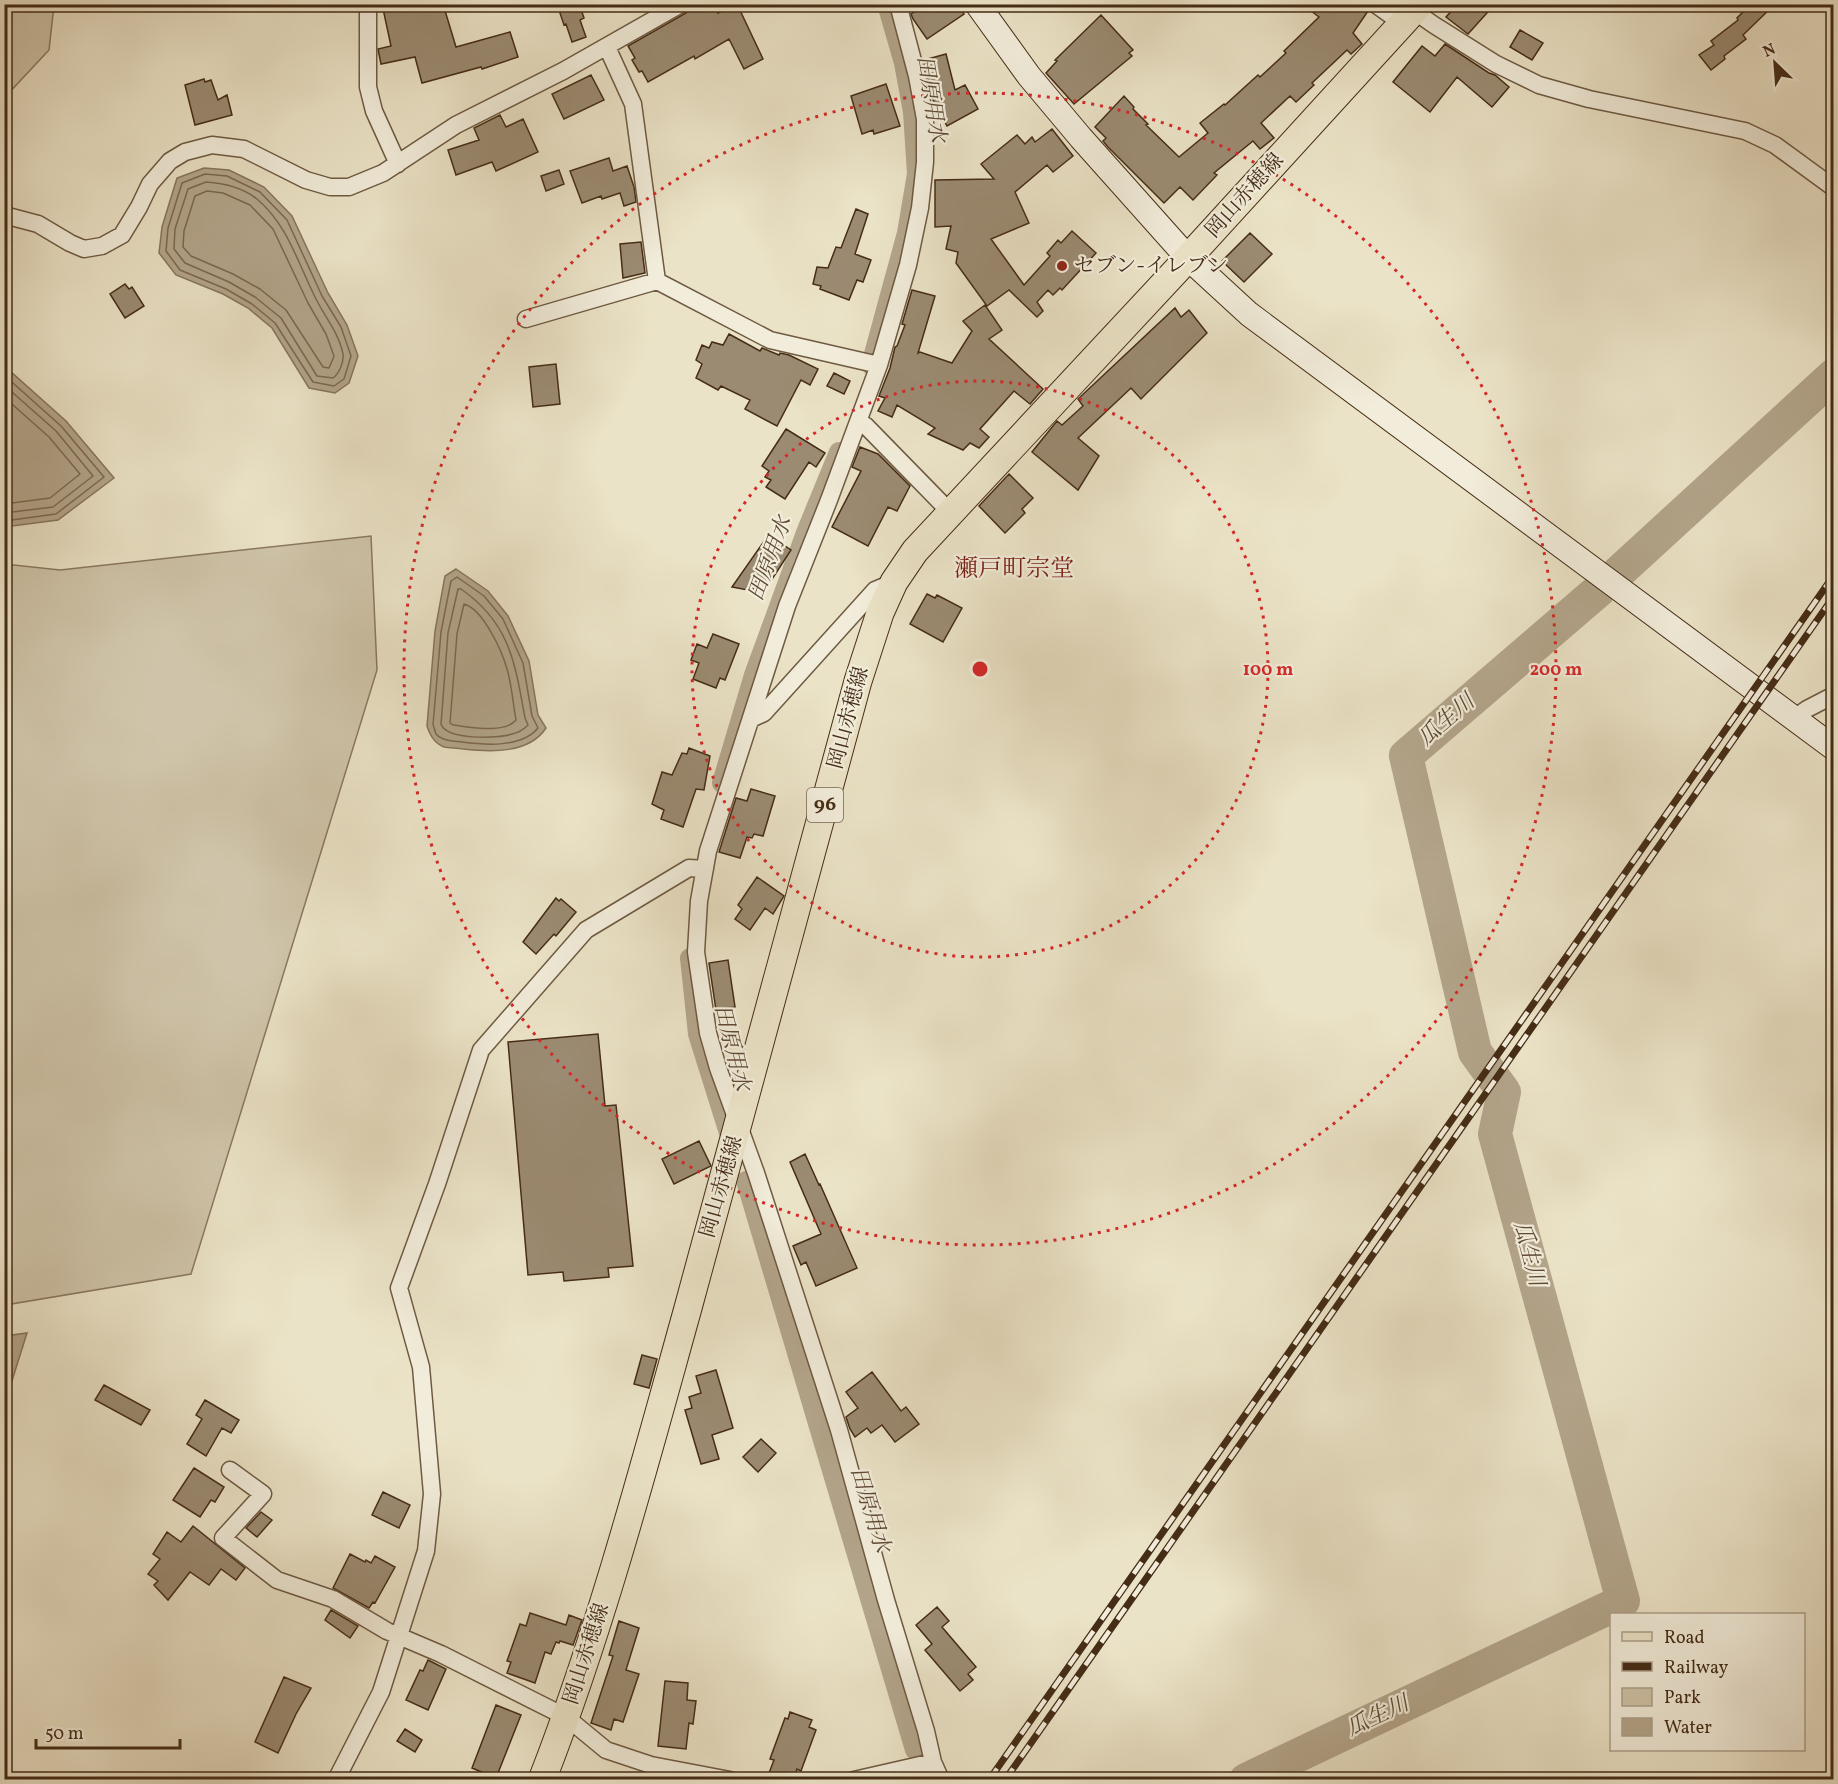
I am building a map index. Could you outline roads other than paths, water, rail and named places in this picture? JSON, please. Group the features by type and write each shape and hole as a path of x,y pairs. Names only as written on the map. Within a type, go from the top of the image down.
{"main road":[{"name":"岡山赤穂線","path":"542,1779 566,1717 616,1565 739,1124 858,681 880,613 894,582 915,551 1412,13"}],"street":[{"path":"368,4 368,87 374,111 398,164"},
{"path":"4,215 38,224 84,249 102,246 122,235 150,184 170,161 185,152 212,145 244,149 306,180 330,187 349,187 383,173 456,124 563,71 681,4"},
{"path":"336,1779 381,1692 426,1551 432,1494 421,1367 399,1288 437,1184 481,1050 586,930 698,868 708,852 788,606 858,422 873,363 908,265 920,207 925,162 925,119 898,4"},
{"path":"977,4 1029,76 1058,111 1188,258 1249,314 1833,748"},
{"path":"1375,4 1412,13 1496,64 1539,85 1589,99 1746,131 1775,145 1833,188"},
{"path":"607,47 633,104 657,281"},
{"path":"526,319 657,281 770,340 873,363"},
{"path":"858,422 866,426 951,513"},
{"path":"751,719 764,713 875,590 894,582"},
{"path":"1794,718 1833,695"},
{"path":"698,868 696,952 708,1033 839,1430 933,1762 941,1779"},
{"path":"230,1470 263,1494 223,1538 277,1580 333,1599 387,1631 441,1654 566,1717 606,1750 651,1765 730,1779"},
{"path":"854,1779 933,1762"}],"water":[{"path":"204,168 229,170 264,187 292,216 328,293 347,325 358,356 349,383 335,393 309,388 272,328 248,308 223,294 176,275 159,253 162,227 177,178"},
{"path":"4,369 11,372 66,421 114,478 58,520 5,527"},
{"path":"456,569 488,591 508,616 529,661 538,715 546,728 530,743 520,747 485,751 444,747 435,741 428,729 435,631 445,576"},
{"path":"27,1333 5,1403 5,1336"}],"waterway":[{"name":"田原用水","path":"871,365 907,233 917,174 913,112 904,63 887,4"},
{"name":"瓜生川","path":"1618,573 1834,375"},
{"name":"田原用水","path":"722,783 754,675 807,530 839,452"},
{"name":"瓜生川","path":"1246,1780 1623,1601 1495,1134 1504,1092 1475,1052 1406,756 1599,590"},
{"name":"田原用水","path":"690,958 698,1034 729,1133"},
{"name":"田原用水","path":"746,1181 915,1750"}],"railway":[{"path":"989,1780 1834,575"},
{"path":"1005,1780 1834,596"}],"place":[{"name":"セブン-イレブン","path":"1062,266"}],"district":[{"name":"瀬戸町宗堂","path":"1014,570"}]}
